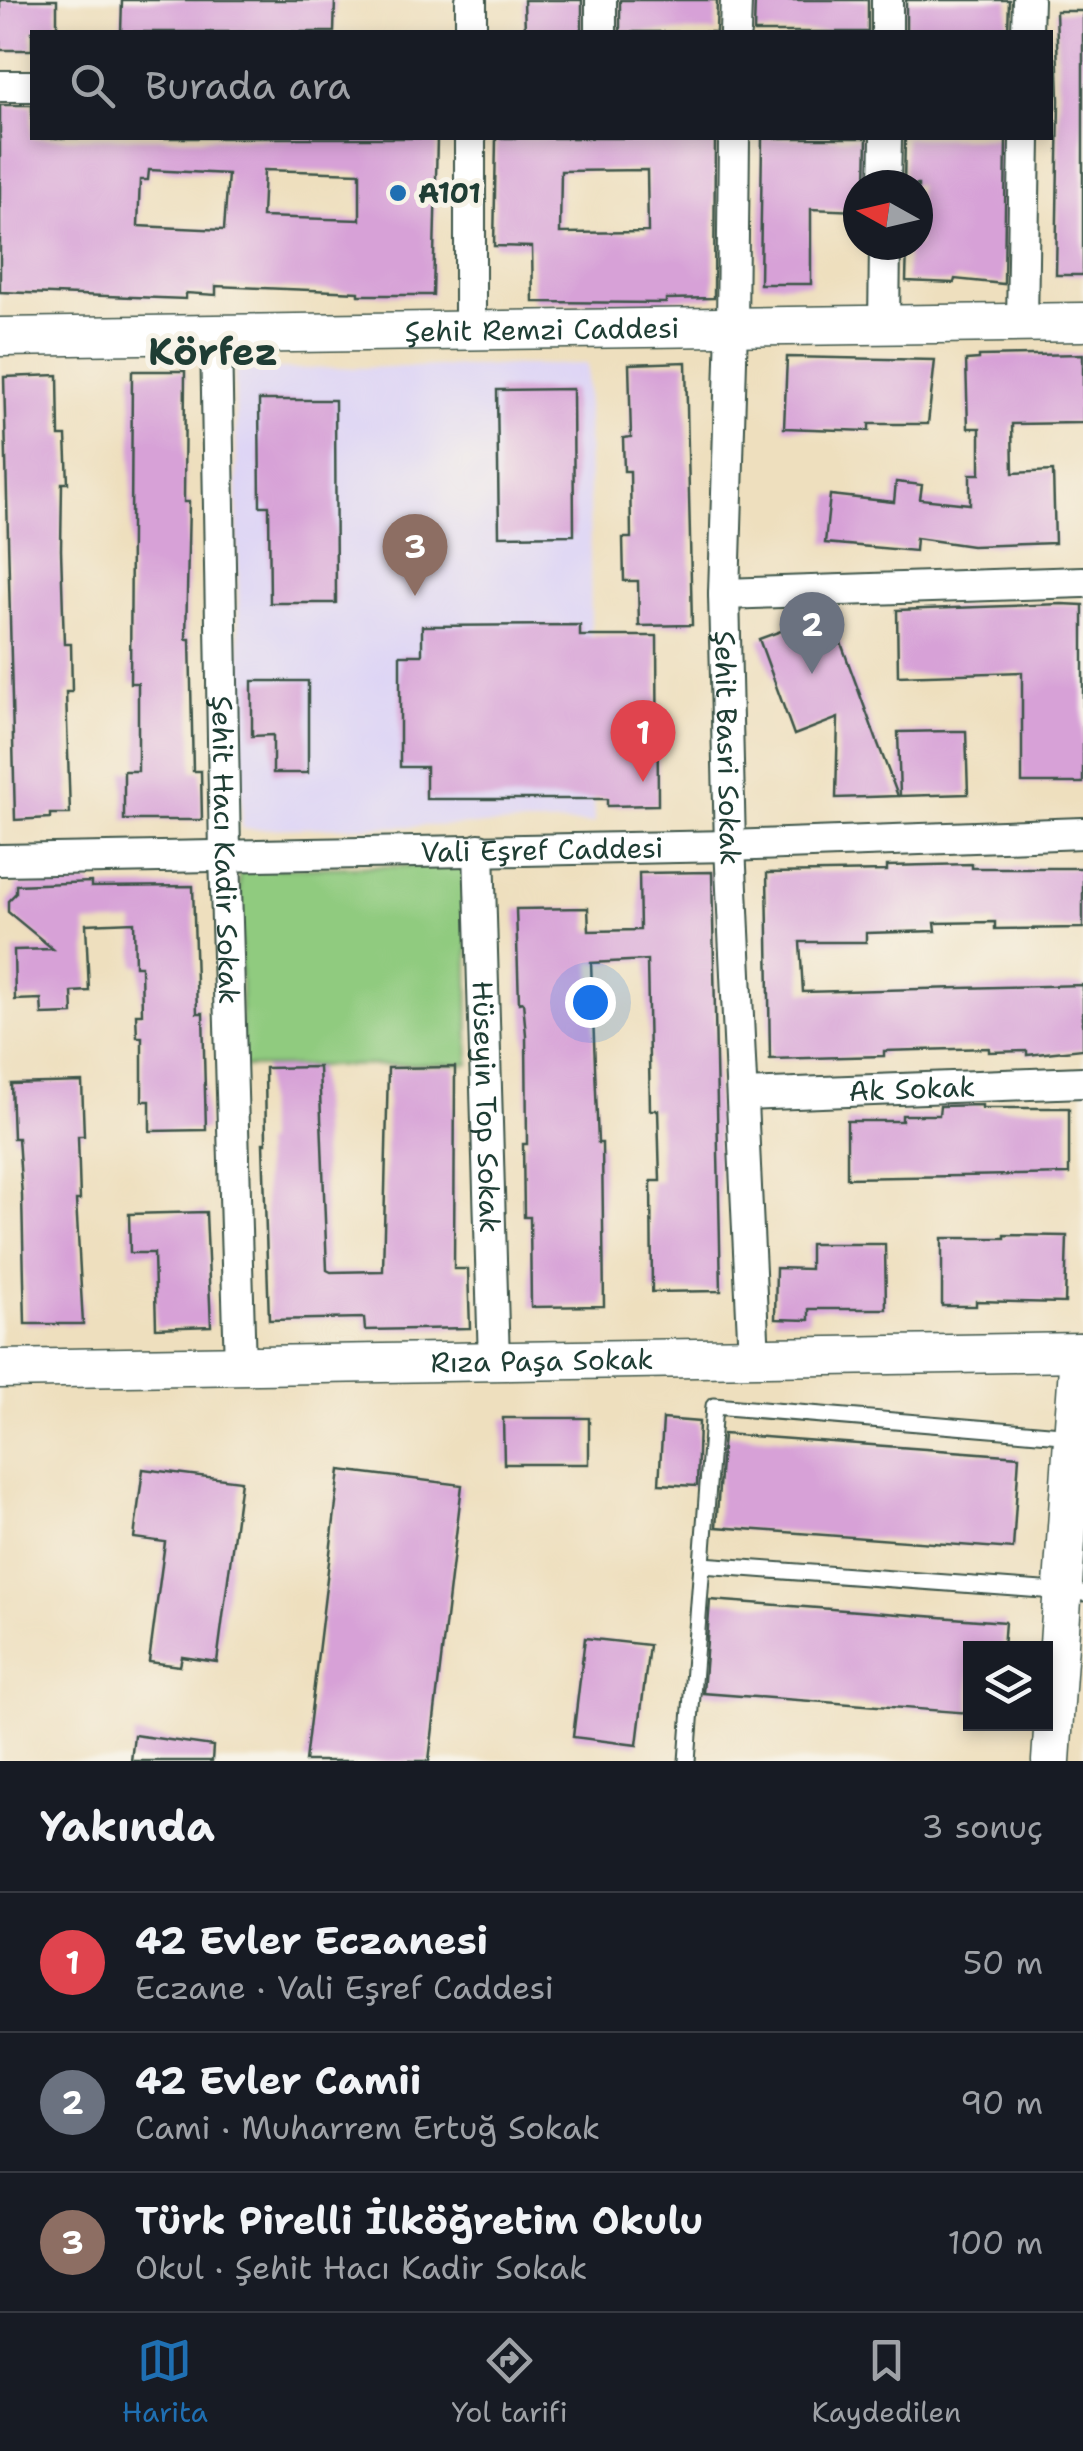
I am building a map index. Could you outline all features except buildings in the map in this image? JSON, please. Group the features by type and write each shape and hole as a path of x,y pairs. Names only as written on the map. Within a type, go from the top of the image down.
{"street":[{"path":"471,0 471,30"},
{"path":"600,30 601,0"},
{"path":"735,30 736,0"},
{"path":"887,30 888,0"},
{"path":"1027,30 1028,0"},
{"path":"0,86 30,86"},
{"path":"470,140 470,331"},
{"name":"Şehit Basri Sokak","path":"734,140 724,594 730,846 754,1358"},
{"path":"886,140 886,170"},
{"path":"1022,322 1025,140"},
{"path":"884,324 885,260"},
{"name":"Şehit Remzi Caddesi","path":"0,337 1083,322"},
{"name":"Şehit Hacı Kadir Sokak","path":"216,335 240,1366"},
{"path":"724,594 1083,582"},
{"name":"Vali Eşref Caddesi","path":"0,860 730,846 1083,833"},
{"name":"Hüseyin Top Sokak","path":"479,848 494,1362"},
{"name":"Ak Sokak","path":"742,1095 1083,1082"},
{"path":"1051,1761 1074,1593 1081,1352"},
{"name":"Rıza Paşa Sokak","path":"0,1368 1081,1352"}],"lane":[{"path":"687,1761 714,1406 1079,1436"},
{"path":"702,1565 1074,1593"}],"shaded area":[{"path":"587,364 594,823 242,829 235,370"}],"green space":[{"path":"467,865 469,1064 242,1067 239,869"}],"place":[{"name":"A101","path":"398,193"},
{"name":"Türk Pirelli İlköğretim Okulu","path":"415,596"},
{"name":"42 Evler Camii","path":"812,674"},
{"name":"42 Evler Eczanesi","path":"643,782"}],"district":[{"name":"Körfez","path":"213,351"}]}
